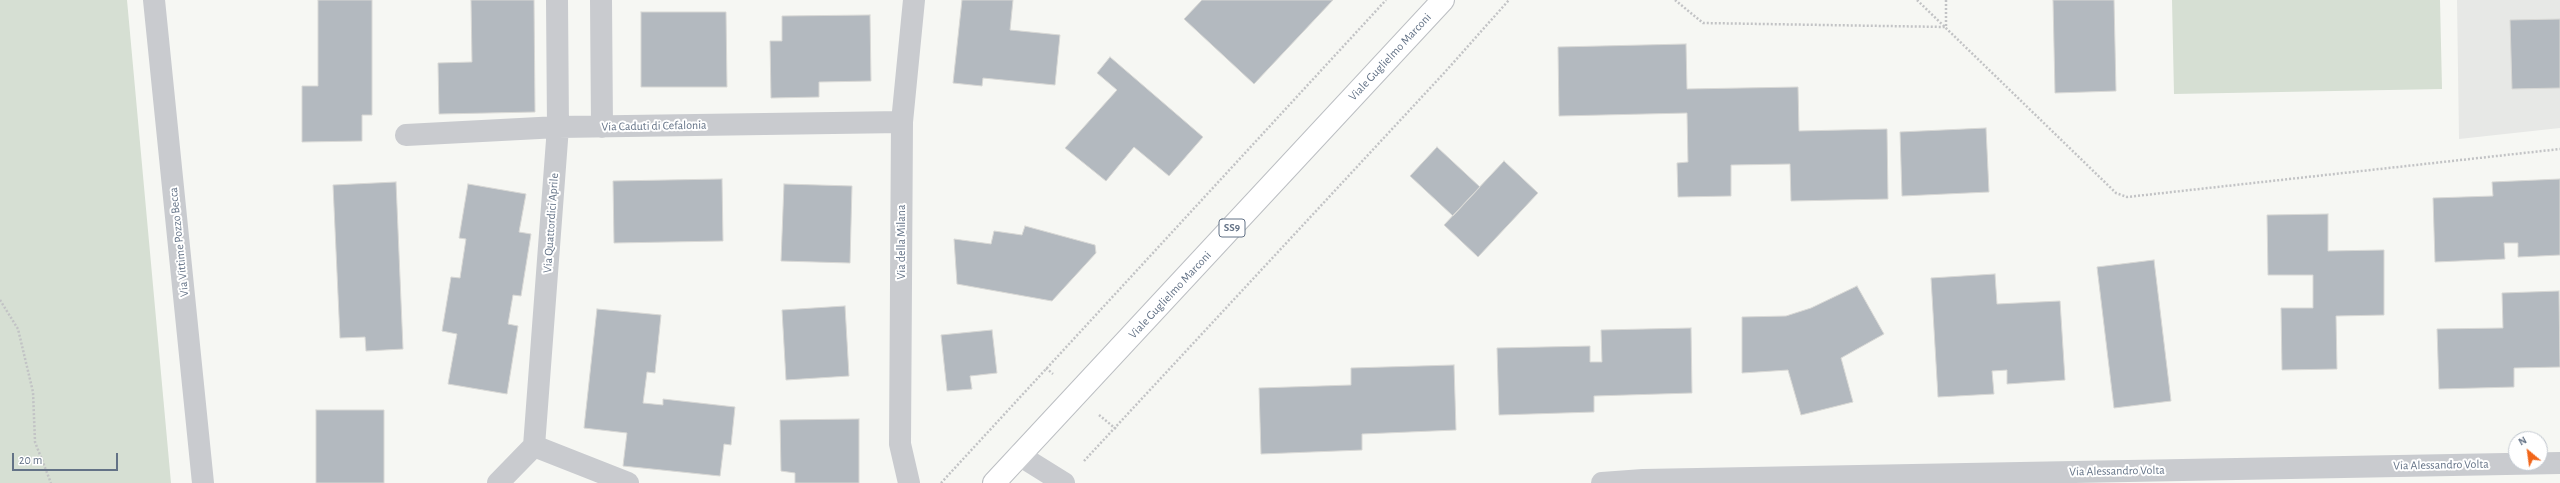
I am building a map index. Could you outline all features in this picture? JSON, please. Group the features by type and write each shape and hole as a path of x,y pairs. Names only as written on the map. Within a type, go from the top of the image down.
{"main road":[{"name":"Viale Guglielmo Marconi","path":"994,483 1019,455 1077,396 1443,0"}],"street":[{"name":"Via Vittime Pozzo Becca","path":"154,0 203,483"},
{"name":"Via Quattordici Aprile","path":"534,446 558,126 557,0"},
{"path":"601,0 602,127"},
{"name":"Via della Milana","path":"909,483 900,444 902,122 914,0"},
{"name":"Via Caduti di Cefalonia","path":"406,135 558,126 602,127 902,122"},
{"path":"498,483 534,446 628,483"},
{"path":"1019,455 1064,483"},
{"name":"Via Alessandro Volta","path":"1608,483 2560,463"}],"path":[{"path":"941,483 1386,0"},
{"path":"1064,483 1445,72 1509,0"},
{"path":"1675,0 1703,23 1946,27"},
{"path":"1917,0 2116,193 2127,197 2560,150"},
{"path":"1946,0 1946,27"},
{"path":"0,300 18,329 33,392 35,442 51,483"}],"shaded area":[{"path":"0,0 127,0 171,483 0,483"},
{"path":"2172,0 2440,0 2442,89 2174,94"},
{"path":"2457,0 2560,0 2560,128 2459,139"}],"building":[{"path":"318,0 372,0 372,115 362,115 362,141 302,142 302,86 318,86"},
{"path":"471,0 534,0 535,112 439,114 438,63 472,62"},
{"path":"962,0 1013,0 1010,30 1060,35 1055,85 983,78 982,86 953,83"},
{"path":"1202,0 1333,0 1254,84 1184,19"},
{"path":"2053,0 2114,0 2116,91 2055,93"},
{"path":"641,12 726,12 727,87 641,87"},
{"path":"870,15 871,81 819,82 819,97 771,98 770,41 782,41 782,16"},
{"path":"2560,19 2560,88 2512,89 2510,20"},
{"path":"1686,44 1687,89 1798,87 1799,131 1887,129 1888,199 1791,201 1790,164 1731,165 1731,196 1678,197 1677,163 1688,162 1687,113 1559,116 1558,47"},
{"path":"1110,57 1203,137 1169,176 1134,147 1106,181 1065,148 1117,90 1097,73"},
{"path":"1986,128 1989,192 1902,196 1900,132"},
{"path":"1437,147 1480,187 1453,216 1410,176"},
{"path":"1504,161 1538,193 1478,257 1444,225"},
{"path":"722,179 723,241 614,243 613,181"},
{"path":"2560,179 2560,255 2518,257 2518,243 2504,243 2505,259 2435,262 2433,198 2493,196 2492,182"},
{"path":"396,182 403,349 366,351 365,337 340,338 333,185"},
{"path":"468,184 526,194 519,232 531,234 521,296 513,295 508,324 518,326 507,394 448,384 457,334 442,331 451,277 460,278 466,239 459,238"},
{"path":"784,184 852,186 850,263 781,261"},
{"path":"2328,214 2328,251 2384,250 2384,315 2336,316 2337,369 2282,370 2281,308 2313,308 2313,275 2268,275 2267,215"},
{"path":"1025,226 1095,245 1096,253 1052,301 957,284 954,239 991,244 994,231 1022,235"},
{"path":"2154,260 2171,401 2114,408 2097,267"},
{"path":"1995,274 1997,304 2060,301 2065,380 2007,384 2007,370 1992,371 1994,394 1938,397 1931,278"},
{"path":"1857,286 1884,334 1841,358 1853,402 1801,415 1788,370 1742,373 1742,317 1786,316 1811,308"},
{"path":"2559,291 2560,367 2514,368 2514,387 2439,389 2437,329 2503,328 2502,293"},
{"path":"845,306 849,376 786,380 782,310"},
{"path":"597,309 661,315 655,373 647,372 643,403 663,405 663,399 735,407 731,445 724,444 720,476 623,466 627,433 584,428"},
{"path":"1691,328 1692,393 1594,396 1594,412 1499,415 1497,348 1590,346 1590,362 1602,362 1601,330"},
{"path":"992,330 997,373 970,376 972,389 947,391 941,335"},
{"path":"1454,365 1456,430 1362,434 1362,450 1261,454 1259,388 1351,385 1351,368"},
{"path":"316,410 384,410 384,483 316,483"},
{"path":"859,419 859,483 795,483 795,473 781,471 780,420"}]}
